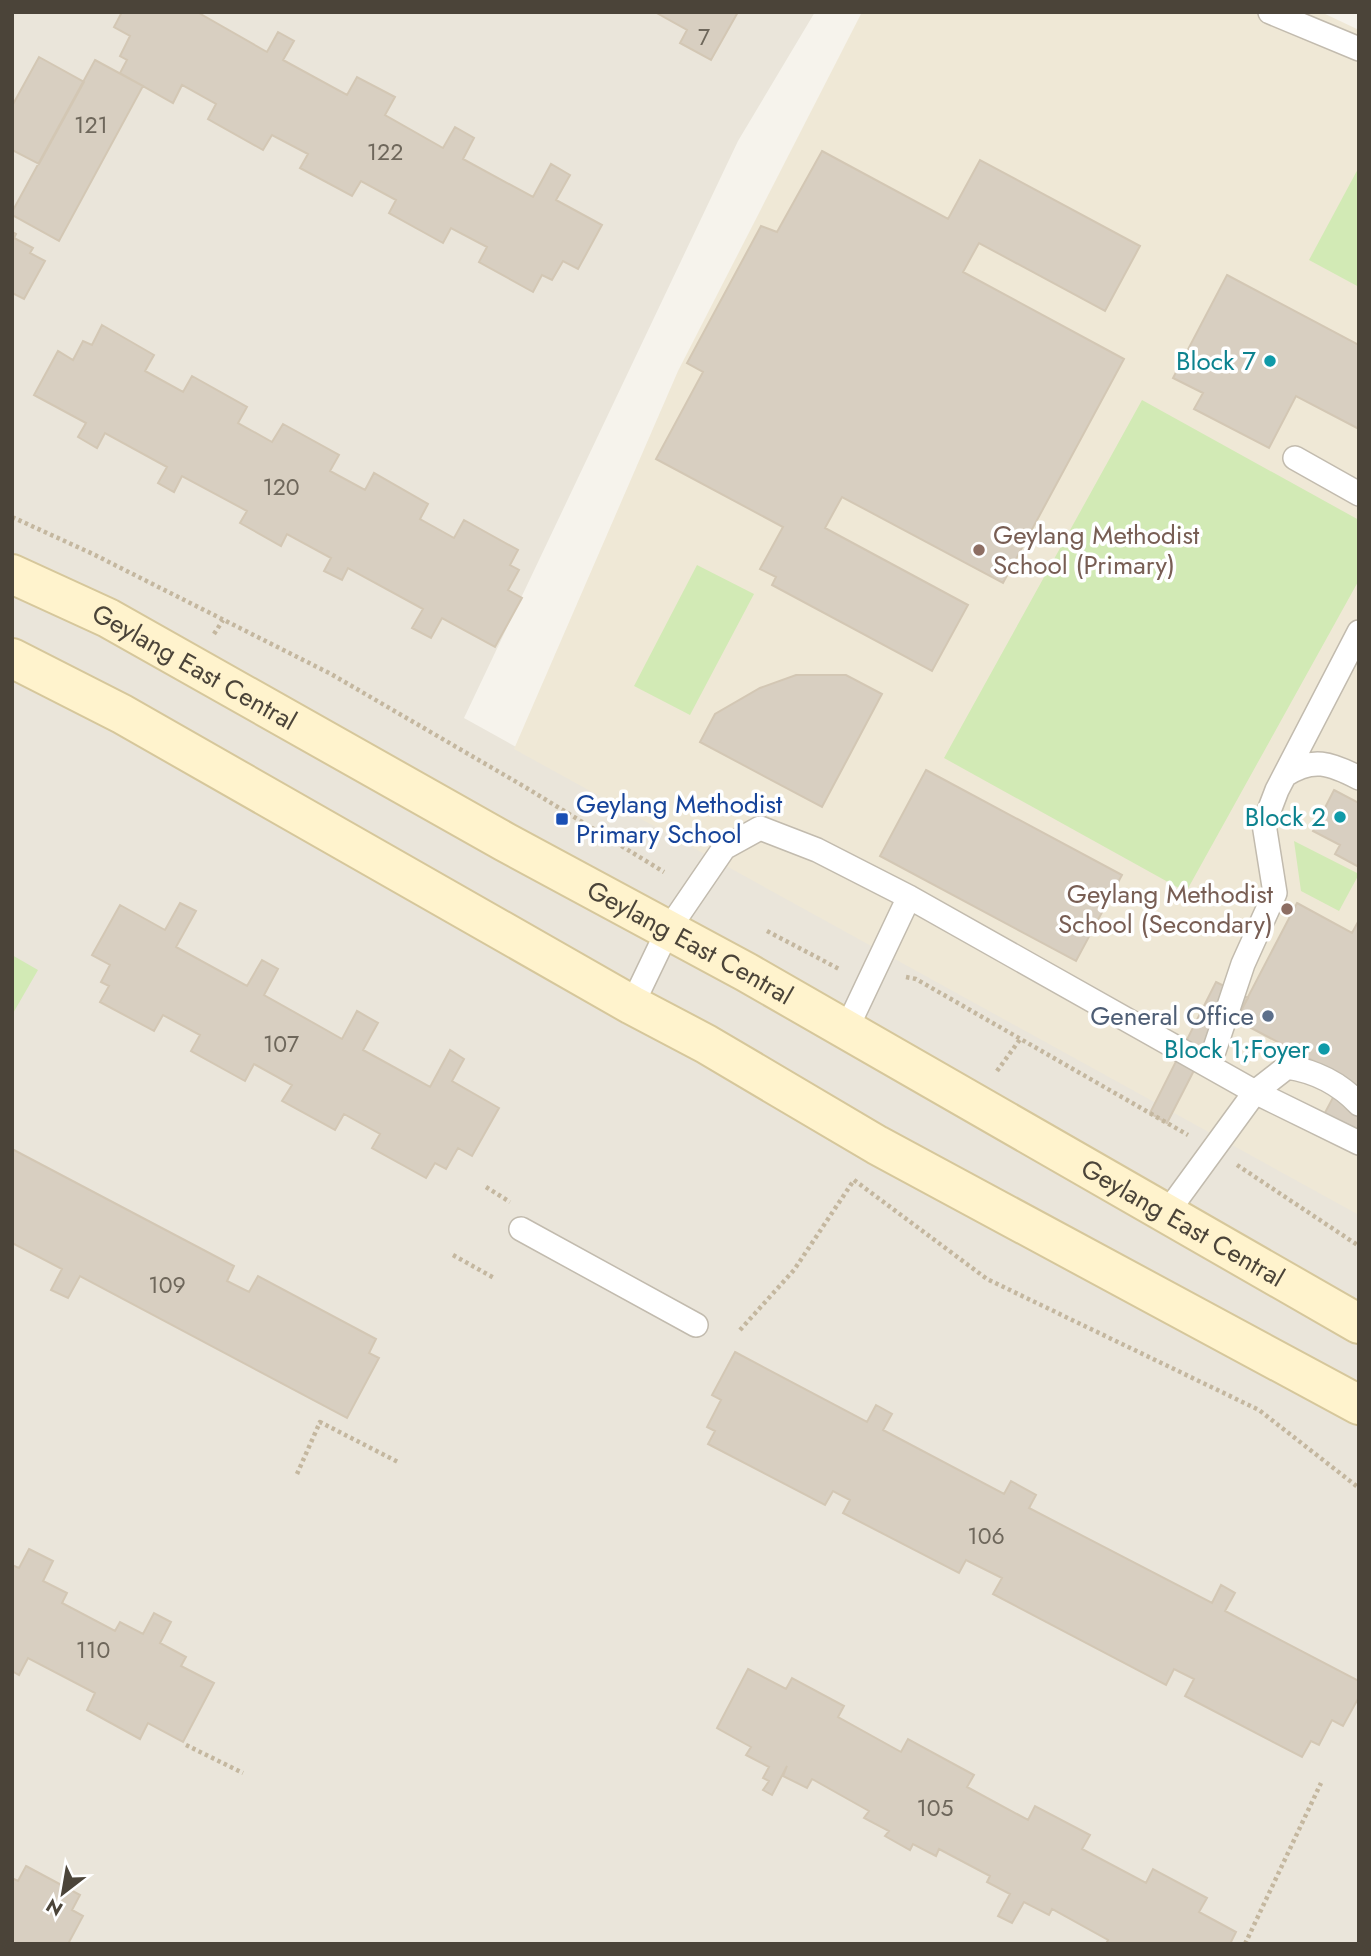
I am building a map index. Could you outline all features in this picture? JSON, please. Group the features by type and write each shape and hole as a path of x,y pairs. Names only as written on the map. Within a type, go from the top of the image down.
{"main road":[{"name":"Geylang East Central","path":"12,574 108,618 505,842 746,972 1359,1324"},
{"path":"12,658 122,714 632,1005 706,1044 877,1145 1359,1405"}],"lane":[{"path":"1270,12 1359,49"},
{"path":"1296,458 1359,494"},
{"path":"1209,1066 1243,964 1275,893 1264,824 1285,775 1359,632"},
{"path":"1320,707 1316,731 1320,744 1327,756 1350,773"},
{"path":"1285,775 1309,763 1350,773"},
{"path":"632,1005 668,930 724,848 760,828 817,850 909,897 1209,1066 1359,1143"},
{"path":"845,1030 909,897"},
{"path":"1166,1214 1255,1091 1287,1067 1308,1070 1328,1080 1359,1104"},
{"path":"521,1229 696,1325"}],"path":[{"path":"12,517 93,554 331,674 526,787 664,872"},
{"path":"767,931 869,982 896,975 916,979 1213,1149 1359,1246"},
{"path":"740,1330 794,1270 854,1180 987,1279 1259,1410 1359,1488"},
{"path":"453,1255 494,1278"},
{"path":"298,1474 320,1422 398,1462"},
{"path":"186,1745 243,1773"},
{"path":"1245,1944 1321,1783"}],"shaded area":[{"path":"12,12 815,12 738,141 464,718 1359,1214 1359,1944 12,1944"},
{"name":"Geylang Methodist School (Primary)","path":"862,12 1321,12 1359,30 1359,1215 514,749 678,371"}],"green space":[{"path":"1359,167 1359,287 1309,260"},
{"path":"1142,400 1359,520 1359,580 1186,892 944,758"},
{"path":"697,565 754,594 690,715 634,686"},
{"path":"1294,841 1359,874 1339,911 1301,891"},
{"path":"12,955 38,970 12,1015"}],"building":[{"path":"122,12 197,12 267,52 278,32 294,41 283,60 347,95 357,77 395,97 385,115 443,148 455,127 474,138 463,159 533,197 551,164 570,175 556,200 602,225 578,269 563,261 552,280 542,275 533,292 479,262 487,247 451,228 443,243 389,213 396,200 361,181 352,196 300,168 308,154 272,135 263,150 208,119 216,104 182,85 173,103 120,73 127,60 120,56 130,36 114,27"},
{"path":"655,12 738,12 711,60 680,43 687,30"},
{"path":"39,57 84,82 39,164 12,150 12,106"},
{"path":"95,60 143,86 59,241 12,215 12,212"},
{"path":"822,151 948,219 980,160 1140,246 1105,311 979,243 963,272 1124,359 1003,583 842,497 825,528 968,605 932,671 772,585 776,577 760,569 783,527 656,459 703,372 687,363 761,226 777,232"},
{"path":"12,232 16,234 14,238 33,248 30,253 45,261 24,299 12,293"},
{"name":"Block 7","path":"1227,275 1359,345 1359,429 1296,396 1269,448 1194,409 1203,393 1173,378"},
{"path":"102,325 154,355 145,371 183,392 192,376 247,407 238,423 272,442 283,424 339,455 330,471 365,490 374,473 428,504 420,519 454,538 464,520 518,550 510,565 519,570 508,590 522,598 495,647 442,618 431,638 412,628 423,609 348,568 342,580 324,571 331,558 287,534 281,546 240,523 247,511 182,476 174,492 158,483 167,467 105,433 97,448 78,437 86,423 34,395 58,351 73,360 83,341 92,345"},
{"path":"796,675 846,675 882,694 822,807 700,742 715,714 760,688"},
{"path":"926,770 1122,875 1076,961 880,856"},
{"name":"Block 2","path":"1334,790 1359,803 1359,867 1335,854 1340,845 1313,831"},
{"path":"180,903 196,911 176,947 247,986 262,960 278,969 264,995 342,1039 357,1011 378,1023 363,1050 430,1087 450,1050 464,1059 452,1081 499,1108 472,1156 458,1148 446,1169 435,1163 426,1178 372,1148 380,1134 344,1114 335,1130 282,1101 292,1085 254,1064 245,1081 191,1051 200,1035 163,1015 154,1031 100,1002 109,986 101,982 110,965 92,955 120,905 165,930"},
{"name":"Block 1;Foyer","path":"1297,903 1352,933 1359,920 1359,1143 1320,1122 1344,1077 1236,1020"},
{"path":"1216,982 1248,998 1236,1020 1223,1014 1167,1123 1150,1113"},
{"path":"12,1149 234,1266 227,1281 249,1292 258,1276 376,1339 369,1353 379,1358 347,1418 80,1276 68,1298 51,1290 62,1269 12,1243"},
{"path":"735,1352 867,1422 876,1405 892,1414 883,1430 1004,1494 1011,1481 1036,1495 1029,1508 1212,1603 1221,1585 1235,1593 1225,1611 1359,1681 1359,1697 1343,1726 1332,1720 1319,1745 1311,1741 1302,1757 1185,1696 1194,1679 1174,1669 1166,1685 993,1594 1002,1578 966,1560 959,1573 843,1513 850,1500 833,1491 825,1505 708,1444 715,1431 707,1427 721,1400 712,1395"},
{"path":"29,1549 53,1561 43,1581 67,1593 62,1603 115,1631 120,1622 143,1634 154,1613 171,1622 160,1643 186,1657 181,1666 214,1683 183,1742 148,1723 140,1739 87,1710 95,1693 28,1658 19,1675 12,1671 12,1565 19,1568"},
{"path":"748,1669 786,1689 792,1678 844,1706 838,1717 901,1752 908,1739 974,1775 967,1787 1028,1820 1035,1806 1090,1835 1082,1849 1146,1883 1153,1869 1207,1898 1199,1912 1236,1932 1230,1944 1106,1944 1108,1940 1052,1909 1049,1915 1024,1902 1012,1923 998,1916 1010,1894 987,1882 990,1876 939,1849 936,1856 913,1844 910,1850 885,1836 889,1831 864,1818 869,1811 812,1779 807,1788 783,1776 787,1766 772,1795 763,1790 769,1781 763,1778 769,1767 746,1755 751,1747 717,1728"},
{"path":"26,1866 80,1895 72,1910 83,1916 68,1944 12,1944 12,1878 18,1881"}],"place":[{"name":"Block 7","path":"1270,361"},
{"name":"Geylang Methodist School (Primary)","path":"979,550"},
{"name":"Block 2","path":"1340,817"},
{"name":"Geylang Methodist Primary School","path":"562,819"},
{"name":"Geylang Methodist School (Secondary)","path":"1287,909"},
{"name":"General Office","path":"1268,1016"},
{"name":"Block 1;Foyer","path":"1324,1049"}]}
